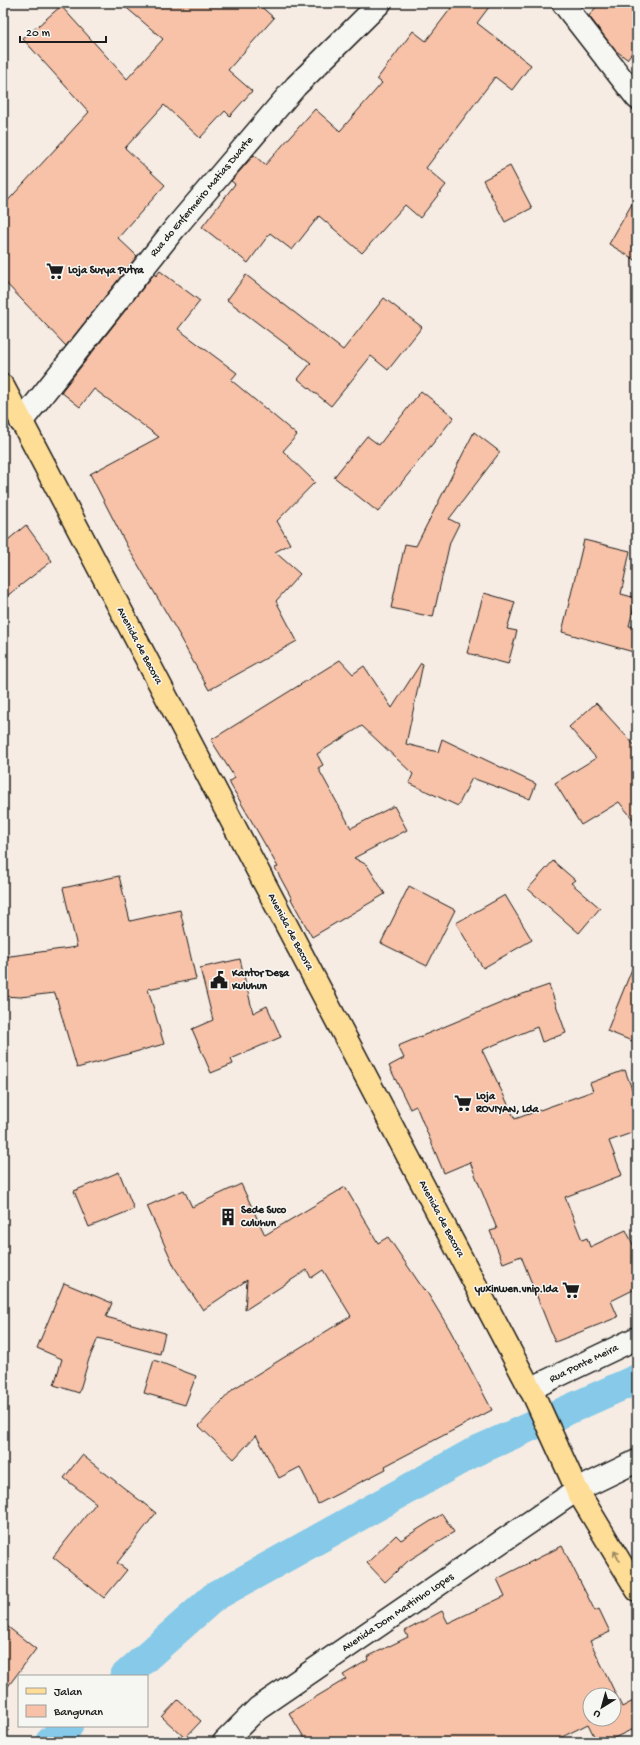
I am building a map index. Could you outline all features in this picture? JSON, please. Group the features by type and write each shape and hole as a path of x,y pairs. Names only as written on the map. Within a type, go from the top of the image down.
{"main road":[{"name":"Avenida de Becora","path":"3,386 533,1394 575,1485 637,1590"}],"street":[{"name":"Rua do Enfermeiro Matias Duarte","path":"21,422 174,228 296,86 380,3"},
{"path":"563,3 637,98"},
{"name":"Rua Ponte Meira","path":"533,1394 637,1338"},
{"name":"Avenida Dom Martinho Lopes","path":"224,1742 258,1708 575,1485 637,1462"}],"building":[{"path":"121,3 257,3 274,18 228,70 252,91 230,116 225,111 200,138 164,105 125,148 165,185 118,238 137,256 66,346 3,280 3,206 89,112 23,39 61,6 127,79 163,39"},
{"path":"455,3 492,3 477,23 531,65 512,90 495,77 426,168 446,185 420,218 405,205 362,253 319,216 292,250 270,233 248,263 202,227 235,184 231,181 254,155 265,165 315,109 340,131 382,83 377,79 413,31 426,41"},
{"path":"599,3 637,3 637,46 627,59 615,50 589,16"},
{"path":"510,166 532,208 505,222 483,180"},
{"path":"637,195 637,261 609,244"},
{"path":"160,271 200,301 178,329 237,373 231,380 297,435 283,451 315,482 277,521 290,544 275,552 300,574 276,601 297,641 209,690 180,636 127,546 90,474 159,437 94,389 80,407 61,392 154,274 156,276"},
{"path":"246,275 343,350 384,298 422,327 388,370 371,356 331,406 298,379 311,363 227,300"},
{"path":"421,391 454,417 378,512 334,477 367,436 379,445"},
{"path":"474,432 500,452 449,519 459,524 450,542 433,617 391,608 405,544 416,546"},
{"path":"26,525 52,561 3,599 3,544"},
{"path":"584,540 630,551 621,594 636,598 629,626 637,627 637,653 562,632"},
{"path":"484,593 515,602 507,629 517,631 508,664 467,653"},
{"path":"340,660 353,674 364,666 392,708 421,663 423,664 406,744 438,752 442,739 536,784 530,799 472,778 458,806 409,783 413,774 362,726 317,754 323,765 318,768 351,828 394,806 407,830 354,858 367,865 385,894 312,937 275,868 278,867 229,782 235,778 211,740"},
{"path":"596,703 637,748 637,824 619,802 581,825 555,783 596,758 569,727"},
{"path":"553,861 575,880 571,883 600,908 579,933 528,889"},
{"path":"119,876 130,921 180,910 196,979 148,989 164,1044 77,1068 55,993 20,997 3,996 3,957 77,947 63,888"},
{"path":"409,886 455,910 427,966 381,943"},
{"path":"505,895 532,940 483,968 456,923"},
{"path":"240,959 253,1013 267,1006 281,1037 231,1059 233,1064 211,1073 192,1029 213,1020 200,968"},
{"path":"636,959 637,960 637,1043 607,1031"},
{"path":"549,985 566,1033 542,1042 537,1027 482,1050 515,1119 593,1091 590,1083 625,1070 637,1103 637,1131 609,1141 622,1175 565,1197 582,1240 587,1238 590,1247 626,1230 637,1253 637,1288 611,1301 618,1317 555,1342 521,1256 503,1263 490,1231 497,1229 470,1162 444,1173 416,1106 410,1109 389,1066 404,1058 398,1046 520,995"},
{"path":"119,1172 134,1209 89,1227 74,1191"},
{"path":"241,1184 265,1235 345,1187 378,1243 388,1237 424,1290 425,1289 450,1330 492,1410 385,1466 386,1469 318,1504 300,1467 279,1478 256,1435 234,1459 199,1426 233,1389 351,1316 323,1270 311,1278 307,1270 245,1310 247,1280 203,1310 175,1268 147,1206 184,1190 192,1207"},
{"path":"64,1283 112,1303 106,1317 165,1333 160,1354 98,1338 89,1359 79,1393 54,1385 62,1359 37,1348"},
{"path":"154,1360 196,1376 185,1405 144,1393"},
{"path":"82,1455 156,1513 117,1563 127,1570 104,1598 53,1557 96,1503 64,1478"},
{"path":"442,1514 454,1532 408,1561 385,1582 367,1563 396,1535 401,1540"},
{"path":"562,1546 595,1611 599,1609 610,1632 590,1641 612,1687 582,1687 582,1727 552,1742 307,1742 289,1713 346,1679 343,1675 368,1660 367,1657 408,1637 405,1631 442,1611 448,1623 505,1596 497,1579"},
{"path":"3,1623 36,1649 3,1693"},
{"path":"637,1699 637,1727 606,1742 597,1742 590,1727 622,1727 622,1707"},
{"path":"178,1700 201,1721 185,1738 162,1717"}],"waterway":[{"path":"126,1675 214,1597 476,1451 637,1379"},
{"path":"50,1742 67,1727"}],"place":[{"name":"Loja Surya Putra","path":"55,271"},
{"name":"Kantor Desa Kuluhun","path":"219,980"},
{"name":"Loja ROVIYAN, Lda","path":"463,1103"},
{"name":"Sede Suco Culuhun","path":"228,1217"},
{"name":"yuxinwen.vnip.lda","path":"571,1290"}]}
